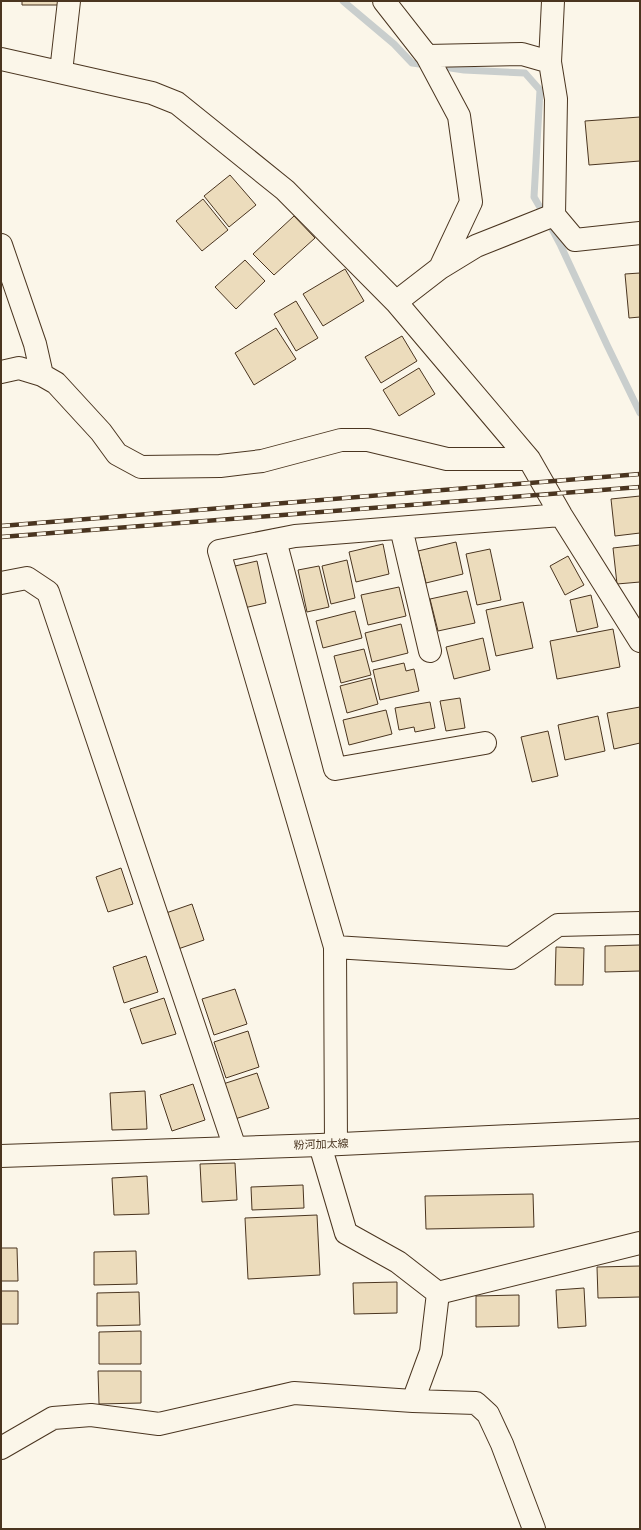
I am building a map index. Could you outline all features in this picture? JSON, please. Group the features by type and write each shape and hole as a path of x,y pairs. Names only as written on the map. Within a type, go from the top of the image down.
{"street":[{"path":"61,72 69,1"},
{"path":"553,1 550,62 556,99 554,216 575,240 640,233"},
{"path":"386,2 427,56 459,116 471,202 440,268"},
{"path":"427,56 522,54 550,62"},
{"path":"1,59 152,93 177,103 285,190 396,302 529,459 561,515 640,641"},
{"path":"396,302 440,268 476,246 554,216"},
{"path":"1,245 35,344 42,375"},
{"path":"1,372 19,368 42,375 56,383 101,432 117,454 141,467 220,466 262,461 341,440 368,440 447,459 529,459"},
{"path":"438,1293 398,1262 346,1233 328,1144 335,947 219,551 295,536 561,515"},
{"path":"401,528 430,651"},
{"path":"275,540 335,769 485,743"},
{"path":"1,583 27,578 48,592 235,1148"},
{"path":"335,947 512,958 558,925 640,923"},
{"name":"粉河加太線","path":"1,1156 235,1148 640,1130"},
{"path":"438,1293 640,1243"},
{"path":"413,1401 431,1352 438,1293"},
{"path":"1,1448 53,1418 91,1415 159,1424 294,1393 413,1401 476,1403 488,1414 502,1444 534,1529"}],"building":[{"path":"22,1 62,1 62,5 22,5"},
{"path":"640,117 640,161 589,165 585,121"},
{"path":"230,175 256,205 229,227 204,196"},
{"path":"203,199 228,230 202,251 176,221"},
{"path":"294,216 315,238 274,275 253,254"},
{"path":"245,260 265,281 236,309 215,287"},
{"path":"345,269 364,301 323,326 303,294"},
{"path":"640,273 640,317 629,318 625,274"},
{"path":"296,301 318,338 296,351 274,314"},
{"path":"276,328 296,359 254,385 235,353"},
{"path":"402,336 417,361 381,383 365,357"},
{"path":"419,368 435,394 399,416 383,390"},
{"path":"640,496 640,533 615,536 611,499"},
{"path":"456,542 463,574 426,583 418,551"},
{"path":"383,544 389,574 356,582 349,552"},
{"path":"640,545 640,582 617,584 613,548"},
{"path":"490,549 501,600 477,605 466,554"},
{"path":"568,556 584,585 565,595 550,566"},
{"path":"347,560 355,598 331,604 322,566"},
{"path":"257,561 266,603 244,608 235,566"},
{"path":"319,566 329,607 307,612 298,570"},
{"path":"399,587 406,616 368,625 361,595"},
{"path":"467,591 475,623 438,631 430,599"},
{"path":"591,595 598,627 577,632 570,600"},
{"path":"523,602 533,648 496,656 486,610"},
{"path":"355,611 362,638 323,648 316,621"},
{"path":"401,624 408,653 372,662 365,633"},
{"path":"613,629 620,667 557,679 550,641"},
{"path":"483,638 490,670 454,679 446,647"},
{"path":"364,649 371,675 341,683 334,656"},
{"path":"404,663 406,671 414,669 419,691 380,700 373,670"},
{"path":"371,678 378,704 347,713 340,686"},
{"path":"460,698 465,728 446,731 440,701"},
{"path":"430,702 435,728 415,732 414,727 399,730 395,708"},
{"path":"640,707 640,743 614,749 607,713"},
{"path":"386,710 392,734 349,745 343,720"},
{"path":"598,716 605,751 565,760 558,725"},
{"path":"548,731 558,776 532,782 521,737"},
{"path":"121,868 133,904 108,912 96,877"},
{"path":"192,904 204,940 178,949 166,913"},
{"path":"640,945 640,971 605,972 605,946"},
{"path":"556,947 584,948 583,985 555,985"},
{"path":"146,956 158,992 124,1003 113,967"},
{"path":"235,989 247,1024 214,1035 202,999"},
{"path":"164,998 176,1034 142,1044 130,1009"},
{"path":"248,1031 259,1067 226,1078 214,1042"},
{"path":"257,1073 269,1108 235,1119 223,1084"},
{"path":"193,1084 205,1120 172,1131 160,1095"},
{"path":"145,1091 147,1129 112,1130 110,1093"},
{"path":"235,1163 237,1200 202,1202 200,1164"},
{"path":"147,1176 149,1214 114,1215 112,1178"},
{"path":"303,1185 304,1208 252,1210 251,1187"},
{"path":"533,1194 534,1227 426,1229 425,1196"},
{"path":"317,1215 320,1275 248,1279 245,1218"},
{"path":"1,1248 17,1248 18,1281 1,1281"},
{"path":"136,1251 137,1284 94,1285 94,1252"},
{"path":"640,1266 640,1297 598,1298 597,1267"},
{"path":"397,1282 397,1313 354,1314 353,1283"},
{"path":"584,1288 586,1326 558,1328 556,1290"},
{"path":"1,1291 18,1291 18,1324 1,1324"},
{"path":"139,1292 140,1325 97,1326 97,1293"},
{"path":"519,1295 519,1326 476,1327 476,1296"},
{"path":"141,1331 141,1364 99,1364 99,1332"},
{"path":"98,1371 141,1371 141,1403 99,1404"}],"waterway":[{"path":"343,1 394,44 412,63 427,65"},
{"path":"437,66 464,70 525,73 540,90 534,197 545,216"},
{"path":"550,225 640,413"}],"railway":[{"path":"1,526 640,474"},
{"path":"1,537 640,487"}]}
